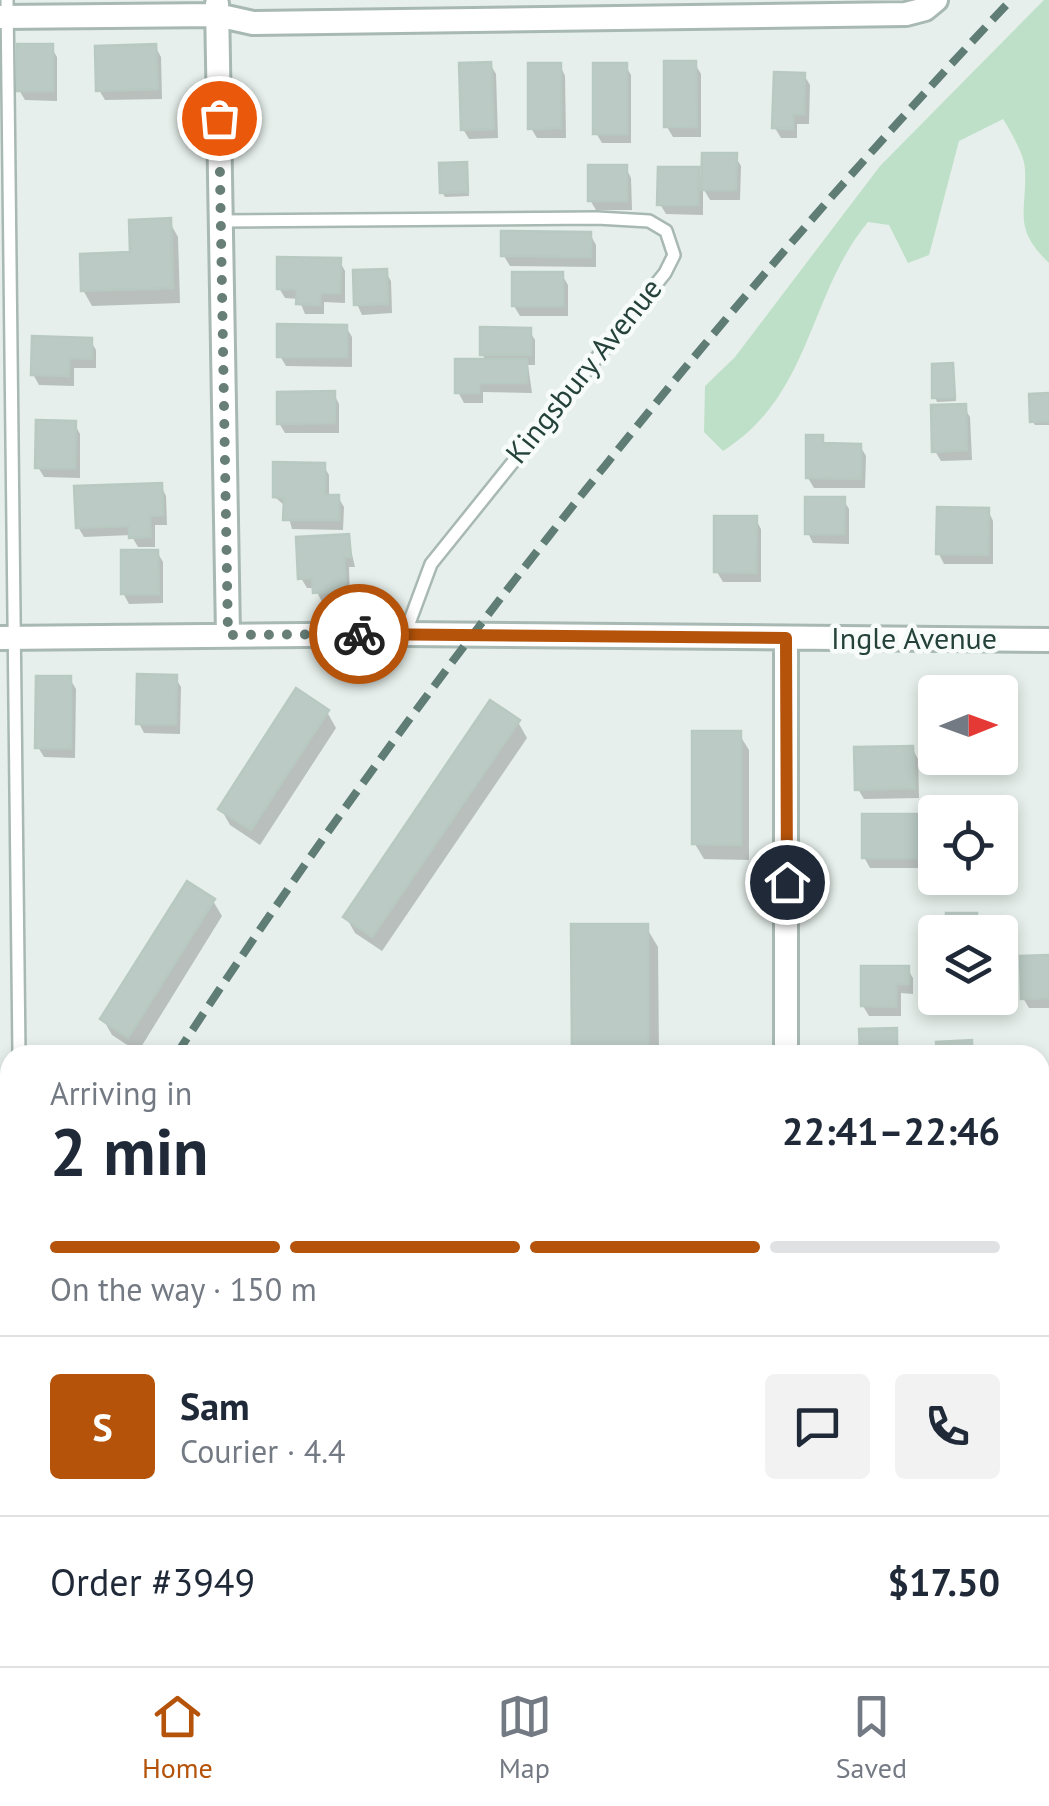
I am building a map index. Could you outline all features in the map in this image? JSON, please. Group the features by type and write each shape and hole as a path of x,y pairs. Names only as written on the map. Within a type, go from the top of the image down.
{"street":[{"path":"5,11 217,8 252,23 652,10 876,7 906,14 924,9 936,0"},
{"path":"217,8 228,635"},
{"name":"Ingle Avenue","path":"8,638 405,634 1049,640"},
{"path":"786,638 786,1045"}],"lane":[{"path":"5,11 8,638 19,1045"},
{"name":"Kingsbury Avenue","path":"220,221 597,218 649,221 666,231 674,255 665,273 431,564 405,634"}],"green space":[{"path":"1044,0 1049,0 1049,263 1026,229 1024,163 1003,119 959,141 929,255 908,263 889,225 868,222 848,250 775,402 752,428 723,451 704,432 705,386 735,357 880,166"}],"building":[{"path":"17,44 53,44 53,91 17,91"},
{"path":"156,44 158,89 96,91 95,46"},
{"path":"664,61 696,61 697,127 664,127"},
{"path":"491,62 494,129 461,130 459,63"},
{"path":"528,63 561,63 561,128 528,129"},
{"path":"593,63 627,63 627,134 593,134"},
{"path":"774,72 805,73 804,114 793,114 793,129 772,128"},
{"path":"702,153 737,153 736,190 701,190"},
{"path":"467,162 468,192 440,193 439,163"},
{"path":"588,165 627,165 627,201 588,201"},
{"path":"658,167 699,167 698,205 657,205"},
{"path":"171,218 173,288 81,291 80,254 130,252 129,220"},
{"path":"501,231 591,232 591,257 501,256"},
{"path":"277,257 341,258 340,293 320,293 320,305 296,304 297,289 277,289"},
{"path":"387,269 388,304 354,305 353,270"},
{"path":"512,272 563,272 563,306 512,306"},
{"path":"277,324 347,325 347,357 277,357"},
{"path":"480,327 531,328 531,355 480,355"},
{"path":"32,336 92,338 92,359 69,358 69,376 31,375"},
{"path":"455,359 527,359 527,383 479,383 479,393 455,393"},
{"path":"953,363 955,398 932,398 932,364"},
{"path":"335,391 335,423 277,424 277,392"},
{"path":"1049,393 1049,421 1030,422 1029,394"},
{"path":"966,404 967,450 932,452 931,405"},
{"path":"36,420 76,421 75,468 35,468"},
{"path":"806,435 823,435 823,443 861,444 861,479 806,478"},
{"path":"273,462 325,463 325,495 339,495 339,520 283,520 284,498 273,497"},
{"path":"162,483 163,515 150,516 151,537 129,538 129,526 76,528 74,486"},
{"path":"805,497 845,497 844,534 805,534"},
{"path":"937,507 989,508 988,555 936,554"},
{"path":"714,516 757,516 756,573 714,572"},
{"path":"349,534 351,557 344,557 346,591 313,593 312,578 298,579 296,537"},
{"path":"121,550 158,550 159,594 121,594"},
{"path":"137,674 177,675 176,724 136,724"},
{"path":"36,676 71,676 71,748 35,748"},
{"path":"296,688 329,710 251,830 218,809"},
{"path":"490,700 520,720 372,937 343,917"},
{"path":"692,731 741,731 741,845 692,844"},
{"path":"913,746 915,788 855,790 854,747"},
{"path":"862,814 917,814 917,858 862,858"},
{"path":"187,881 215,899 128,1038 100,1019"},
{"path":"571,924 648,924 648,1045 572,1045"},
{"path":"1049,955 1049,998 1021,999 1020,956"},
{"path":"861,966 909,966 909,984 896,984 896,1007 861,1006"},
{"path":"897,1028 897,1045 860,1045 859,1029"},
{"path":"972,1040 972,1045 936,1045 936,1042"}],"railway":[{"path":"183,1045 367,778 570,509 785,250 1011,0"}],"way so far":[{"path":"219,118 228,635 359,634"}],"route":[{"path":"359,634 786,638 787,882"}]}
